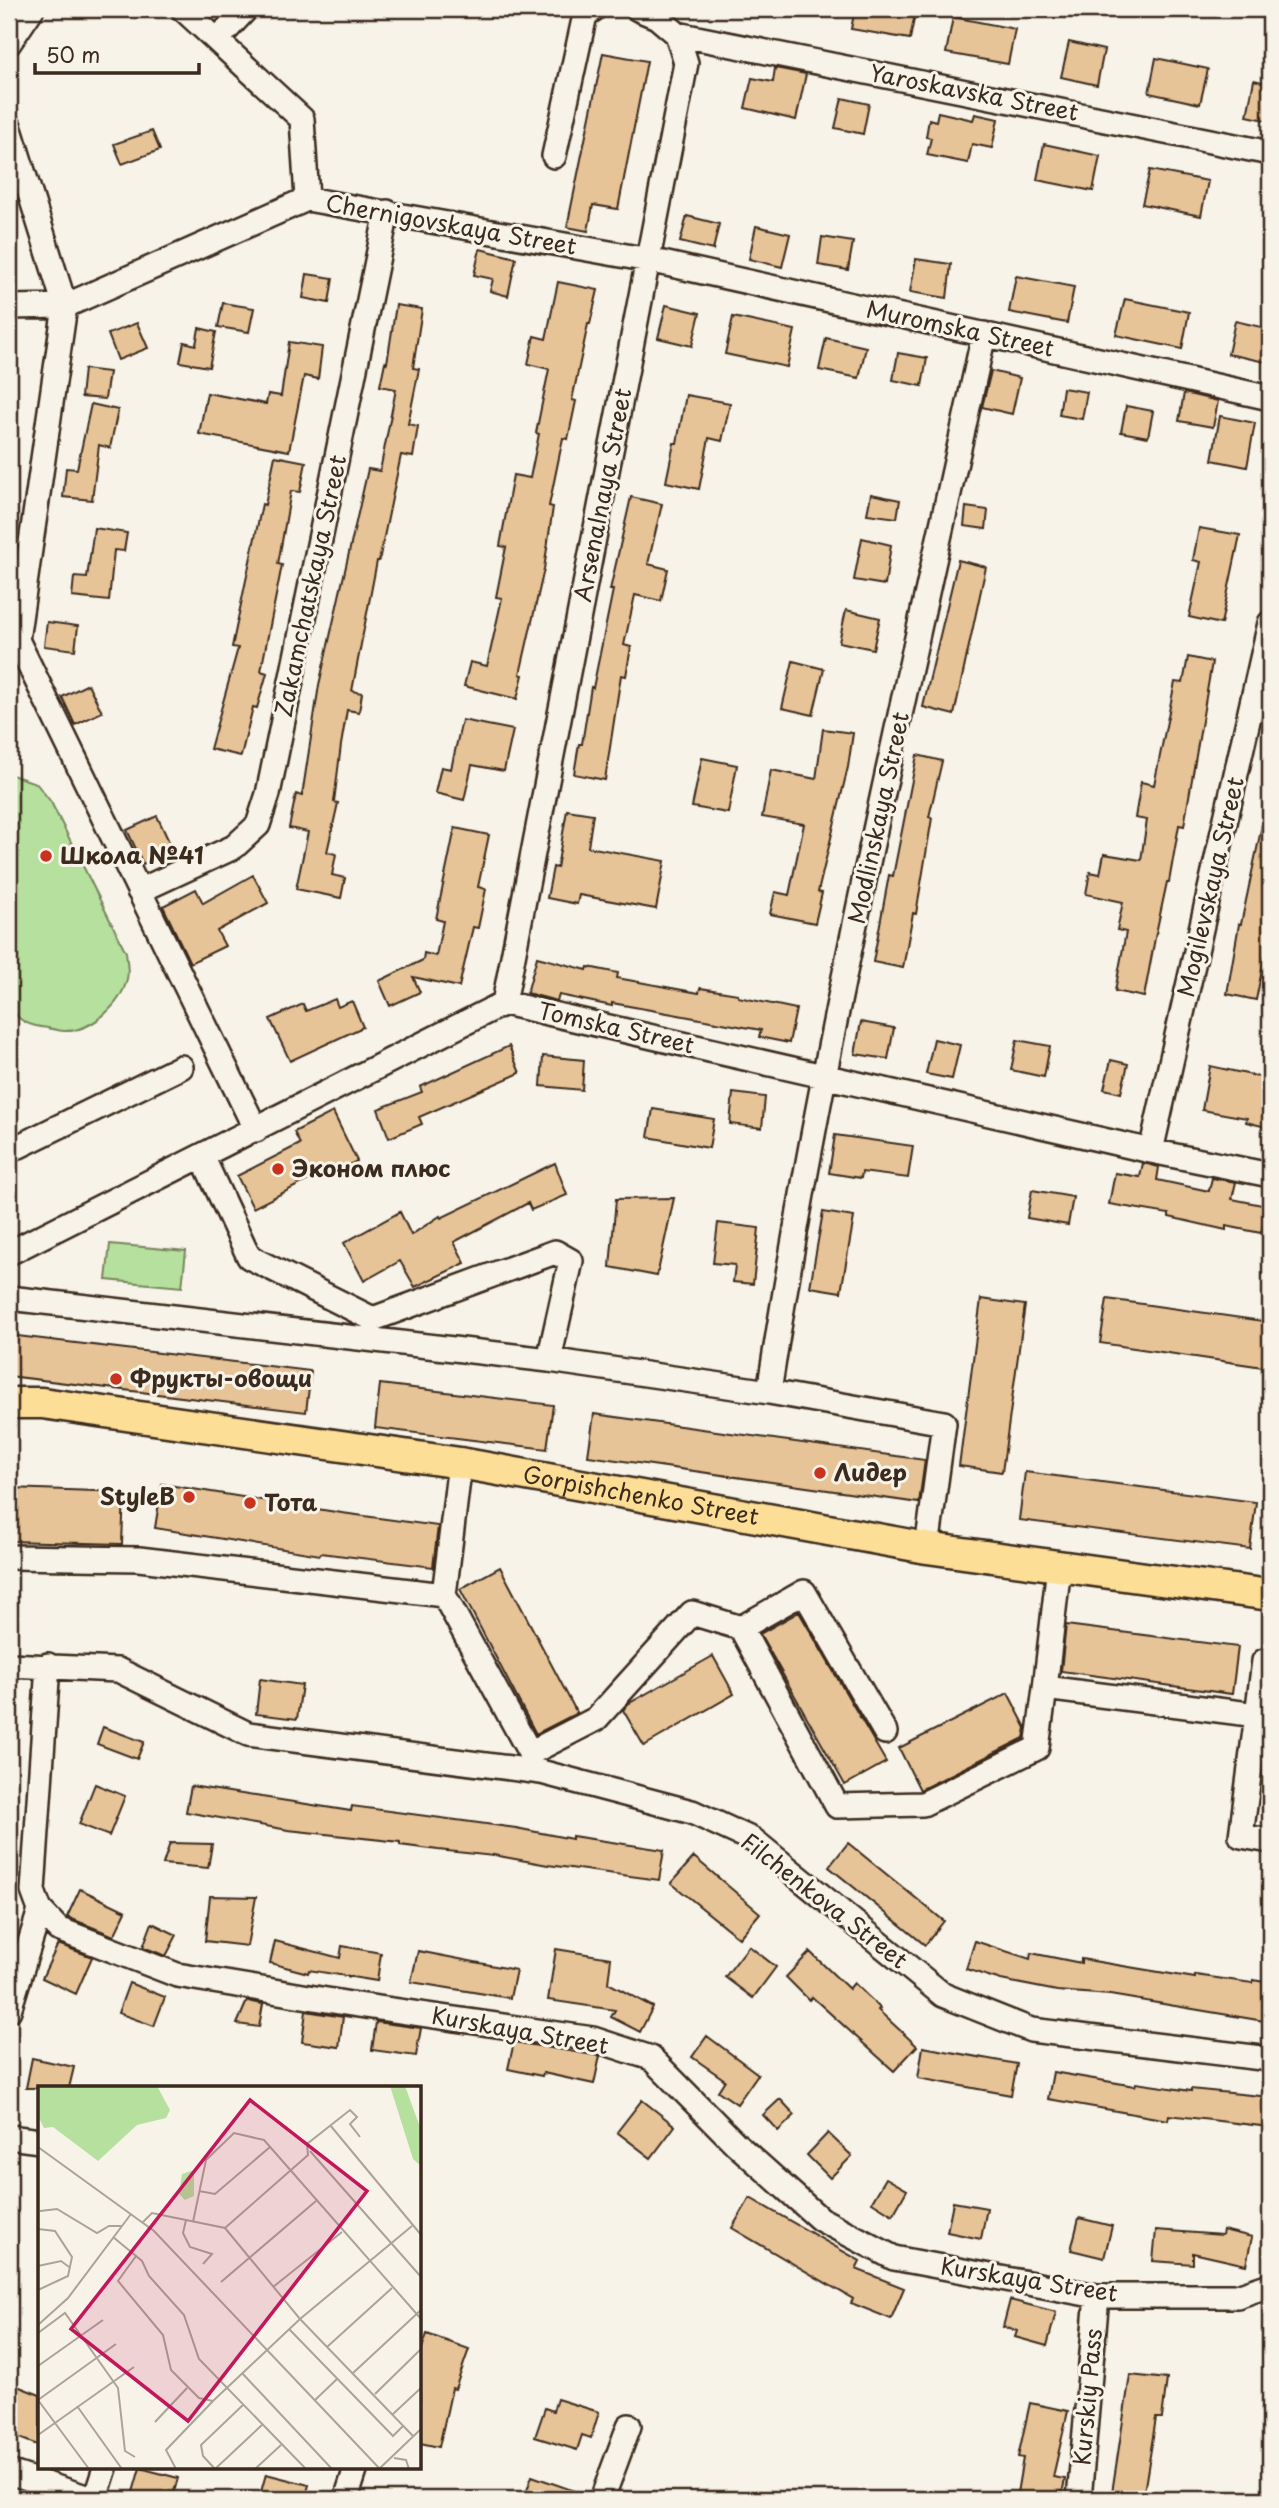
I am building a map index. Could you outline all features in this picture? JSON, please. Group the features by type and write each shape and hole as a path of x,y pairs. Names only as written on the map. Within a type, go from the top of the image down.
{"main road":[{"name":"Gorpishchenko Street","path":"9,1403 42,1404 460,1462 927,1548 1270,1595"}],"street":[{"path":"9,43 32,9"},
{"path":"183,9 302,119 307,199"},
{"path":"217,40 246,9"},
{"path":"554,156 585,15 594,9"},
{"path":"638,9 657,17 677,34"},
{"name":"Yaroskavska Street","path":"677,34 1270,153"},
{"name":"Arsenalnaya Street","path":"504,1003 686,63 677,34"},
{"path":"10,137 65,306 19,559 18,640 256,1130"},
{"name":"Chernigovskaya Street","path":"65,306 307,199 649,260"},
{"name":"Zakamchatskaya Street","path":"139,891 234,848 258,825 268,794 387,212"},
{"name":"Muromska Street","path":"649,260 1270,398"},
{"path":"9,307 65,306"},
{"name":"Modlinskaya Street","path":"769,1392 823,1075 984,334"},
{"name":"Mogilevskaya Street","path":"1151,1151 1270,623"},
{"path":"9,1253 504,1003"},
{"name":"Tomska Street","path":"504,1003 1151,1151 1270,1175"},
{"path":"9,1151 181,1067"},
{"path":"202,1156 249,1257 372,1329"},
{"path":"372,1329 555,1252 570,1261 549,1360"},
{"path":"9,1298 372,1329 549,1360 769,1392 944,1423 927,1548"},
{"path":"460,1462 444,1595 530,1753 596,1719 692,1613 741,1628 837,1806 923,1804 1037,1748 1059,1566"},
{"path":"9,1557 139,1559 444,1595"},
{"path":"741,1628 804,1592 885,1732"},
{"path":"1264,1661 1241,1836 1270,1840"},
{"name":"Filchenkova Street","path":"9,1665 118,1670 248,1734 541,1772 692,1812 753,1840 943,1995 1031,2030 1270,2059"},
{"path":"9,2010 40,1910 33,1891 48,1665"},
{"path":"1045,1688 1257,1715"},
{"name":"Kurskaya Street","path":"40,1910 58,1929 177,1975 351,2004 593,2039 651,2058 735,2143 820,2219 894,2258 1097,2296 1237,2296 1270,2285"},
{"path":"9,2137 38,2141"},
{"name":"Kurskiy Pass","path":"1079,2499 1097,2296"},
{"path":"602,2499 629,2426"},
{"path":"9,2472 93,2499 104,2470"},
{"path":"346,2499 355,2470"}],"green space":[{"path":"9,774 36,783 51,802 126,952 128,976 124,989 112,1007 94,1022 74,1030 60,1031 30,1024 16,1015 9,1005"},
{"path":"110,1244 186,1251 182,1287 106,1280"}],"building":[{"path":"855,9 916,9 910,39 851,29"},
{"path":"953,17 1015,29 1008,64 946,53"},
{"path":"1069,42 1104,50 1097,85 1061,77"},
{"path":"603,53 647,61 618,209 593,205 588,231 567,227"},
{"path":"1156,58 1208,69 1200,104 1149,93"},
{"path":"775,68 806,74 796,120 745,108 752,78 773,82"},
{"path":"1254,80 1270,84 1270,121 1247,116"},
{"path":"842,98 869,104 863,134 835,128"},
{"path":"938,112 973,120 975,114 998,119 992,148 972,144 968,163 927,155 931,138 926,137 929,119 936,121"},
{"path":"152,131 160,150 122,164 114,144"},
{"path":"1044,144 1100,156 1093,191 1037,180"},
{"path":"1150,170 1208,181 1201,216 1142,204"},
{"path":"687,216 719,224 713,250 680,242"},
{"path":"756,226 790,234 782,267 749,259"},
{"path":"822,237 853,242 848,270 818,265"},
{"path":"480,249 516,258 508,296 490,291 493,279 474,275"},
{"path":"916,259 951,264 947,298 910,292"},
{"path":"307,274 333,278 329,303 303,298"},
{"path":"1016,276 1074,287 1067,323 1009,312"},
{"path":"558,282 598,290 572,400 576,401 568,439 563,438 549,506 553,507 544,569 520,674 523,675 517,699 464,686 470,662 487,666 502,598 496,597 506,547 500,546 513,475 530,478 549,369 528,364 534,336 546,339"},
{"path":"1125,299 1189,312 1182,349 1116,335"},
{"path":"223,303 254,308 249,332 218,327"},
{"path":"396,305 422,309 413,368 419,369 408,424 418,426 413,457 401,455 377,561 352,691 362,693 359,712 347,710 341,745 334,802 338,803 327,852 336,854 332,875 345,878 341,898 296,889 308,832 289,828 296,794 302,796 319,685 368,469 380,471 396,389 380,386 385,362 387,363"},
{"path":"666,305 700,313 692,346 658,338"},
{"path":"733,317 795,330 787,367 725,354"},
{"path":"1235,321 1270,329 1270,363 1228,354"},
{"path":"137,323 148,348 118,360 108,334"},
{"path":"199,328 216,332 209,367 180,362 184,342 196,345"},
{"path":"826,338 866,347 859,378 819,370"},
{"path":"289,342 322,347 318,379 304,376 289,451 199,434 207,393 266,404 268,394 281,396"},
{"path":"898,353 927,358 922,386 893,380"},
{"path":"84,369 109,372 105,399 81,397"},
{"path":"991,371 1020,378 1012,414 982,407"},
{"path":"1063,388 1087,392 1082,419 1059,415"},
{"path":"1184,393 1218,401 1213,427 1179,421"},
{"path":"686,395 730,403 722,441 709,438 699,489 666,482"},
{"path":"91,404 118,410 110,448 99,445 92,500 63,497 66,468 77,469"},
{"path":"1126,406 1153,411 1148,437 1121,432"},
{"path":"1220,416 1255,423 1247,467 1212,460"},
{"path":"275,456 306,462 300,492 291,491 278,564 282,565 261,671 267,673 257,708 253,707 241,756 210,749 238,648 232,647 262,504 265,505"},
{"path":"871,494 900,500 897,518 867,514"},
{"path":"631,497 662,504 648,564 668,569 661,601 635,595 624,645 631,647 626,676 621,675 605,780 574,774"},
{"path":"966,507 988,510 986,529 964,526"},
{"path":"94,528 127,533 124,551 114,550 109,601 72,597 74,577 87,578"},
{"path":"1199,528 1240,535 1221,624 1189,617 1201,562 1193,560"},
{"path":"862,538 891,545 885,585 854,580"},
{"path":"958,560 986,567 954,715 923,707"},
{"path":"846,610 880,618 873,649 839,642"},
{"path":"47,622 78,626 75,650 44,646"},
{"path":"1188,657 1212,662 1184,826 1179,825 1144,997 1115,991 1126,932 1117,930 1123,902 1086,894 1090,872 1100,874 1104,854 1141,860 1147,820 1135,818 1141,782 1154,785 1175,682 1183,683"},
{"path":"793,661 824,669 813,715 782,708"},
{"path":"88,684 102,712 75,725 62,697"},
{"path":"462,720 513,730 504,771 472,765 464,800 435,793 441,767 451,769"},
{"path":"823,729 853,733 848,767 818,892 822,893 815,923 770,914 775,892 789,895 804,824 762,817 771,770 816,779"},
{"path":"917,755 942,761 929,817 932,818 916,914 913,913 903,968 873,962 889,875 893,876"},
{"path":"702,758 737,765 728,813 692,807"},
{"path":"567,810 593,814 588,847 665,861 656,909 579,895 577,904 547,898 553,867 557,868"},
{"path":"157,816 173,850 143,864 127,830"},
{"path":"1262,825 1270,826 1270,930 1256,1000 1227,994 1239,924"},
{"path":"455,828 489,835 478,887 486,889 478,928 473,927 459,987 413,977 420,992 390,1006 379,981 423,960 424,953 436,956 443,921 436,919"},
{"path":"253,875 268,903 217,931 225,946 190,963 163,906 196,889 203,903"},
{"path":"537,957 587,970 588,967 618,973 617,978 699,993 700,988 738,994 738,997 796,1009 789,1043 759,1037 761,1030 612,1003 612,1006 559,995 557,1001 527,993"},
{"path":"335,999 338,1007 352,1001 363,1027 290,1061 270,1019 303,1004 306,1011"},
{"path":"861,1022 894,1028 888,1059 855,1054"},
{"path":"934,1039 960,1045 952,1079 926,1074"},
{"path":"1017,1040 1050,1046 1044,1077 1011,1070"},
{"path":"509,1046 520,1073 419,1117 422,1124 389,1138 378,1109 422,1092 420,1087"},
{"path":"543,1056 584,1060 582,1090 541,1086"},
{"path":"1111,1060 1128,1064 1121,1093 1104,1089"},
{"path":"1210,1066 1270,1079 1270,1128 1246,1122 1247,1118 1202,1110"},
{"path":"733,1093 765,1097 762,1128 730,1124"},
{"path":"653,1109 714,1119 709,1148 648,1137"},
{"path":"333,1112 357,1161 319,1181 316,1176 253,1208 237,1176 300,1144 294,1132"},
{"path":"835,1135 913,1146 908,1178 862,1172 861,1178 829,1173"},
{"path":"555,1163 567,1195 531,1210 528,1203 454,1242 465,1263 415,1287 400,1261 364,1281 344,1243 400,1212 411,1235 440,1216 441,1218"},
{"path":"1143,1163 1159,1167 1157,1180 1209,1191 1212,1178 1236,1182 1232,1199 1267,1206 1261,1233 1226,1226 1226,1230 1169,1217 1169,1214 1109,1204 1115,1173 1140,1177"},
{"path":"1032,1190 1073,1197 1068,1225 1027,1218"},
{"path":"674,1198 657,1276 610,1267 616,1199"},
{"path":"823,1212 854,1217 841,1292 810,1287"},
{"path":"718,1223 759,1228 753,1284 733,1282 735,1265 713,1263"},
{"path":"981,1299 1025,1305 1002,1472 959,1466"},
{"path":"1107,1299 1270,1322 1270,1368 1100,1343"},
{"path":"9,1335 311,1371 306,1412 9,1376"},
{"path":"380,1384 553,1405 547,1449 375,1428"},
{"path":"594,1414 925,1460 919,1503 588,1456"},
{"path":"1025,1472 1256,1502 1250,1549 1019,1520"},
{"path":"162,1484 438,1526 433,1567 320,1555 155,1528"},
{"path":"9,1488 124,1492 122,1544 9,1541"},
{"path":"500,1567 577,1713 536,1734 460,1589"},
{"path":"799,1612 886,1762 845,1785 760,1634"},
{"path":"1066,1625 1238,1647 1232,1694 1061,1671"},
{"path":"713,1656 734,1694 644,1746 623,1710 628,1704"},
{"path":"260,1679 302,1685 297,1719 256,1714"},
{"path":"1008,1693 1026,1728 1024,1738 920,1790 899,1748"},
{"path":"103,1727 144,1742 137,1759 97,1744"},
{"path":"95,1784 125,1796 109,1836 79,1824"},
{"path":"191,1786 351,1811 352,1806 664,1850 659,1880 493,1855 400,1845 400,1842 288,1830 186,1812"},
{"path":"170,1843 212,1844 208,1868 163,1864"},
{"path":"848,1843 944,1921 925,1945 829,1867"},
{"path":"694,1857 760,1913 739,1938 671,1883"},
{"path":"80,1889 126,1911 114,1936 67,1917"},
{"path":"210,1896 256,1897 247,1946 205,1941"},
{"path":"152,1923 177,1935 166,1956 143,1947"},
{"path":"275,1941 340,1958 342,1946 381,1953 377,1981 309,1970 308,1973 270,1963"},
{"path":"975,1941 1030,1959 1031,1953 1081,1963 1081,1959 1195,1978 1195,1975 1270,1983 1270,2022 1110,1995 1057,1991 1001,1980 966,1969"},
{"path":"58,1944 92,1957 76,1994 42,1978"},
{"path":"749,1946 776,1967 753,1998 725,1977"},
{"path":"556,1949 611,1958 608,1983 653,2007 640,2032 611,2017 615,2010 548,2000"},
{"path":"418,1951 516,1970 510,1998 411,1982"},
{"path":"810,1952 849,1989 854,1983 880,2008 878,2010 917,2046 894,2071 812,1997 809,2000 786,1977"},
{"path":"129,1983 165,1997 154,2026 118,2013"},
{"path":"247,2001 263,2004 259,2027 237,2024"},
{"path":"306,2011 343,2017 339,2047 302,2042"},
{"path":"376,2022 421,2028 416,2056 372,2050"},
{"path":"707,2036 758,2074 737,2104 718,2091 725,2080 692,2057"},
{"path":"514,2042 600,2056 594,2084 508,2069"},
{"path":"923,2047 1017,2064 1011,2095 918,2078"},
{"path":"32,2058 74,2067 69,2086 26,2088"},
{"path":"1053,2072 1135,2086 1136,2083 1191,2091 1270,2097 1270,2127 1169,2115 1168,2120 1048,2099"},
{"path":"780,2099 795,2115 778,2131 763,2115"},
{"path":"642,2100 675,2126 651,2158 617,2132"},
{"path":"828,2133 852,2156 830,2178 807,2155"},
{"path":"886,2178 907,2190 893,2215 872,2202"},
{"path":"750,2198 860,2261 856,2269 904,2288 891,2319 851,2303 853,2299 732,2228"},
{"path":"953,2202 987,2208 981,2239 947,2232"},
{"path":"1079,2218 1112,2226 1104,2258 1071,2250"},
{"path":"1156,2230 1222,2235 1223,2230 1252,2237 1246,2265 1193,2253 1193,2264 1153,2261"},
{"path":"1010,2300 1056,2312 1047,2346 1015,2337 1017,2331 1003,2327"},
{"path":"427,2334 469,2349 455,2389 452,2388 439,2447 422,2443 422,2348"},
{"path":"1130,2375 1167,2379 1162,2418 1156,2418 1143,2499 1111,2499"},
{"path":"17,2386 38,2394 38,2445 9,2434 9,2406"},
{"path":"557,2399 599,2412 591,2438 582,2435 577,2450 535,2437 545,2408 553,2411"},
{"path":"1030,2403 1068,2411 1053,2477 1065,2479 1061,2499 1016,2499 1023,2458 1018,2457"},
{"path":"139,2470 178,2478 172,2499 131,2499"},
{"path":"266,2474 309,2485 305,2499 259,2499"},
{"path":"532,2476 589,2496 588,2499 524,2499"}],"place":[{"name":"Школа №41","path":"46,856"},
{"name":"Эконом плюс","path":"278,1169"},
{"name":"Фрукты-овощи","path":"116,1379"},
{"name":"Лидер","path":"820,1473"},
{"name":"StyleB","path":"189,1497"},
{"name":"Тота","path":"250,1503"}]}
